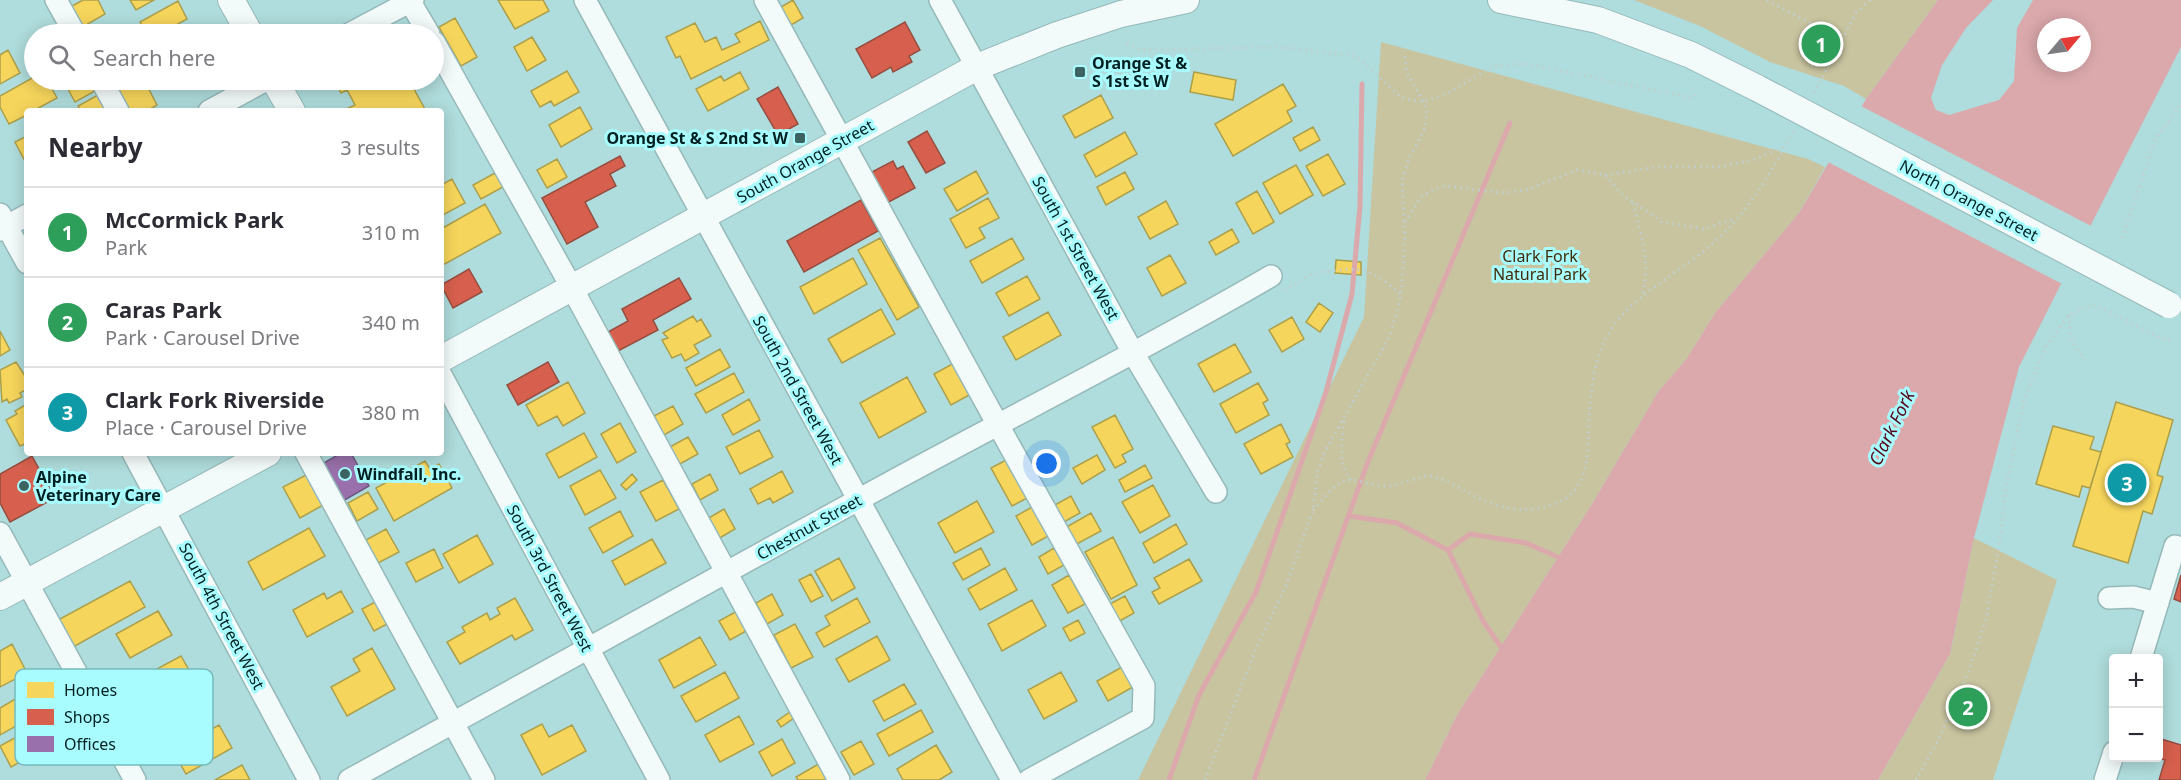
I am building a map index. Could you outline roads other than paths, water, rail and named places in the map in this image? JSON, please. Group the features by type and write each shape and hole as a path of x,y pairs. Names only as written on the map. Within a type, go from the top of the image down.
{"main road":[{"path":"231,0 244,24"},
{"name":"South Orange Street","path":"444,357 977,67 1057,35 1121,14 1186,0"},
{"name":"North Orange Street","path":"1501,0 1598,20 1691,55 2175,308"},
{"path":"280,90 290,108"},
{"path":"0,597 262,456"}],"street":[{"path":"56,0 69,24"},
{"path":"367,24 411,0 424,24"},
{"name":"South 2nd Street West","path":"585,0 1012,780"},
{"path":"765,0 1144,686 1143,718 1029,780"},
{"name":"South 1st Street West","path":"940,0 1133,353 1216,492"},
{"path":"444,60 728,572 839,780"},
{"path":"106,90 116,108"},
{"path":"215,108 248,90"},
{"path":"24,216 2,224 24,258"},
{"name":"Chestnut Street","path":"349,780 1271,276"},
{"name":"South 3rd Street West","path":"444,381 659,780"},
{"name":"South 4th Street West","path":"135,456 309,780"},
{"path":"308,456 484,780"},
{"path":"0,533 74,669"},
{"path":"2142,654 2175,546 2181,548"},
{"path":"2109,598 2133,597 2158,603"},
{"path":"2105,780 2111,762"},
{"path":"127,765 135,780"}],"water":[{"name":"Clark Fork","path":"1938,0 1993,0 1966,28 1942,65 1931,98 1936,110 1949,115 1999,100 2014,81 2017,28 2033,0 2181,0 2181,47 2019,367 1974,538 1950,654 1878,780 1425,780 1457,715 1592,504 1658,392 1687,358 1715,313 1799,213 1866,99"}],"waterway":[{"path":"1169,780 1199,695 1256,592 1326,392 1352,294 1360,206 1362,84"},
{"path":"1254,780 1367,464 1510,123"},
{"path":"1349,516 1397,523 1448,550 1483,621 1501,647"},
{"path":"1448,550 1470,534 1526,543 1558,557"}],"place":[{"name":"McCormick Park","path":"1821,44"},
{"name":"Orange St & S 1st St W","path":"1080,72"},
{"name":"Orange St & S 2nd St W","path":"800,138"},
{"name":"Windfall, Inc.","path":"345,474"},
{"name":"Clark Fork Riverside","path":"2127,483"},
{"name":"Alpine Veterinary Care","path":"24,486"},
{"name":"Caras Park","path":"1968,707"}],"park label":[{"name":"Clark Fork Natural Park","path":"1540,265"}]}
